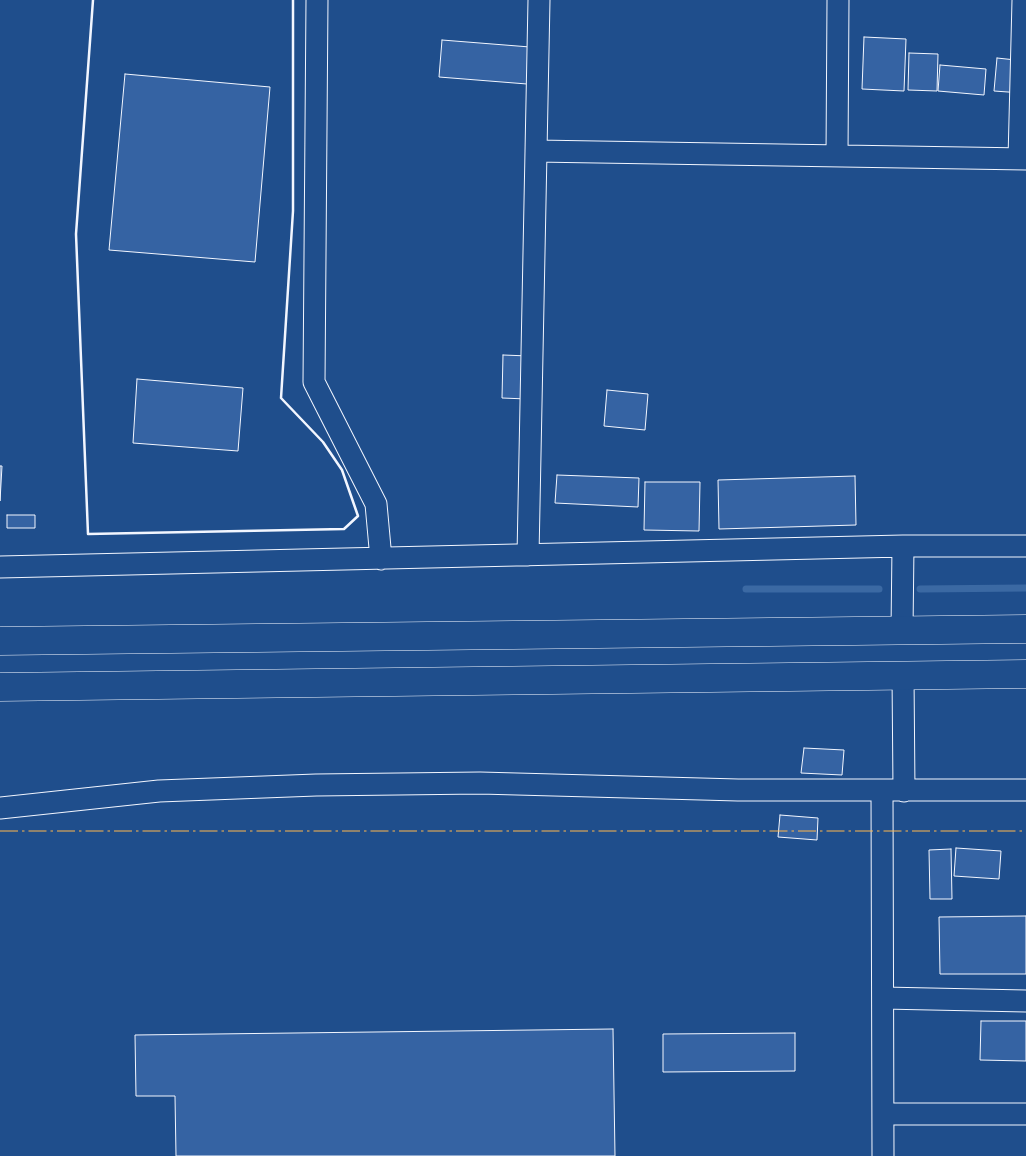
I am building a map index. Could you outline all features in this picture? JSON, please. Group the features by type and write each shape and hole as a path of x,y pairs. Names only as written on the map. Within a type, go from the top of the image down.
{"highway":[{"path":"0,641 1026,629"},
{"path":"0,687 1026,674"}],"street":[{"path":"317,0 314,382 376,504 381,558"},
{"path":"528,555 539,0"},
{"path":"837,156 838,0"},
{"path":"536,151 1022,159 1024,0"},
{"path":"0,567 903,546 1026,546"},
{"path":"902,630 903,546"},
{"path":"903,675 904,791"},
{"path":"0,808 159,791 316,784 480,783 882,791 1026,790"},
{"path":"882,791 883,1156"},
{"path":"883,998 1026,1001"},
{"path":"883,1114 1026,1114"}],"building":[{"path":"864,37 906,39 904,91 862,89"},
{"path":"442,40 530,47 527,84 439,77"},
{"path":"909,53 938,54 937,91 908,90"},
{"path":"997,58 1025,61 1022,93 994,91"},
{"path":"940,65 986,69 984,95 938,91"},
{"path":"125,74 270,87 255,262 109,250"},
{"path":"503,355 529,356 527,399 502,398"},
{"path":"137,379 243,388 238,451 133,443"},
{"path":"607,390 648,394 645,430 604,426"},
{"path":"0,466 2,466 0,501"},
{"path":"557,475 639,478 638,507 555,503"},
{"path":"855,476 856,525 719,529 718,480"},
{"path":"645,482 700,482 699,531 644,530"},
{"path":"7,515 35,515 35,528 7,528"},
{"path":"804,748 844,750 842,775 801,773"},
{"path":"780,815 818,818 817,840 778,837"},
{"path":"956,848 1001,851 999,879 954,876"},
{"path":"951,849 952,899 930,899 929,850"},
{"path":"1026,916 1026,974 940,974 939,917"},
{"path":"981,1021 1026,1021 1026,1061 980,1060"},
{"path":"613,1029 615,1156 176,1156 175,1096 136,1096 135,1035"},
{"path":"795,1033 795,1071 663,1072 663,1034"}],"waterway":[{"path":"920,589 1026,588"},
{"path":"746,589 879,589"}],"wall":[{"path":"93,0 76,234 88,534 344,529 358,516 342,470 323,442 281,398 293,211 293,0"}],"power":[{"path":"0,831 1026,831"}]}
